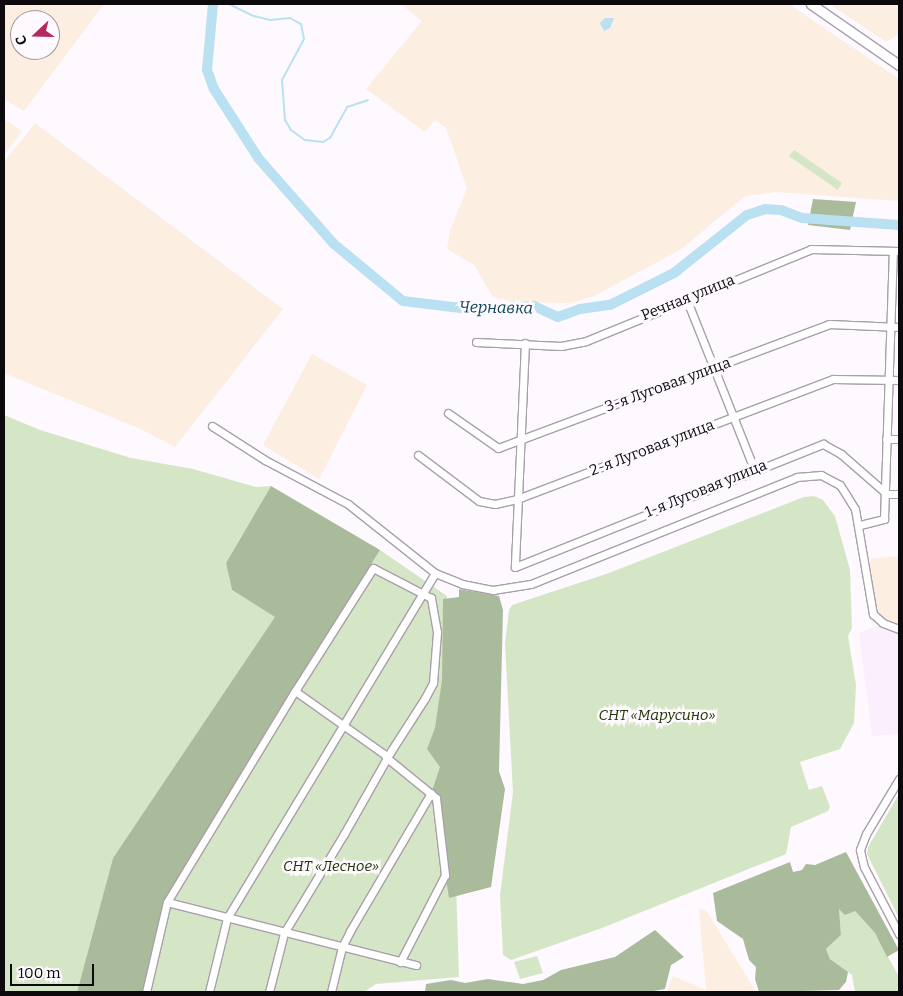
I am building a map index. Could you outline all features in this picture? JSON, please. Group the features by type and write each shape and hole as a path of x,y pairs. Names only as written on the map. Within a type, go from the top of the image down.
{"main road":[{"path":"811,4 899,64"}],"street":[{"name":"Речная улица","path":"476,342 560,346 586,340 811,248 896,251"},
{"path":"860,525 884,519 887,494 886,439 889,326 896,251"},
{"path":"686,298 754,469"},
{"name":"3-я Луговая улица","path":"448,412 498,448 519,442 829,324 899,327"},
{"path":"517,499 525,343"},
{"name":"2-я Луговая улица","path":"418,455 479,501 495,504 517,499 833,379 899,380"},
{"path":"212,426 265,460 348,504 435,573 484,589 503,590 525,586 806,474 821,475 840,485 852,500 860,525 871,609 883,623 899,629"},
{"path":"886,439 899,439"},
{"name":"1-я Луговая улица","path":"517,499 515,567 754,469 823,444 841,454 887,494"},
{"path":"887,494 899,494"},
{"path":"146,992 167,902 295,691 373,568 425,593 434,604 437,632 433,682 284,933 269,992"},
{"path":"209,992 227,918 425,593 435,573"},
{"path":"295,691 387,758 436,798 445,875 400,962"},
{"path":"899,778 866,834 860,850 864,867 899,934"},
{"path":"331,992 342,947 431,793"},
{"path":"167,902 416,965"}],"shaded area":[{"path":"4,4 104,4 24,111 4,99"},
{"path":"401,4 789,4 899,79 899,201 776,192 745,196 680,250 594,296 570,303 512,302 493,297 474,265 447,249 450,231 467,188 446,128 435,120 425,132 366,89 422,21"},
{"path":"830,4 899,4 899,34 886,42"},
{"path":"4,119 22,131 4,155"},
{"path":"35,123 283,309 175,447 138,428 4,373 4,162"},
{"path":"312,354 367,385 319,479 263,445"},
{"path":"899,556 899,626 883,620 875,612 870,559"},
{"path":"881,624 899,631 899,734 872,736 859,633"},
{"path":"699,909 706,910 756,992 666,992 673,976 706,990"}],"green space":[{"path":"794,150 842,183 838,190 789,156"},
{"path":"813,199 856,202 850,230 808,225"},
{"path":"4,415 40,430 131,458 193,469 256,487 271,486 226,563 232,590 276,617 113,858 77,992 4,992"},
{"path":"271,486 380,550 168,897 144,992 77,992 113,858 275,617 232,590 226,563"},
{"name":"СНТ «Марусино»","path":"814,496 823,500 835,516 850,570 852,628 848,636 856,685 854,723 840,749 800,762 809,790 822,786 830,807 828,811 791,827 786,854 602,928 511,960 503,955 500,895 513,792 505,644 509,610 512,605 609,573 804,497"},
{"name":"СНТ «Лесное»","path":"380,550 447,596 459,977 376,984 364,992 144,992 168,897"},
{"path":"459,589 499,596 503,610 499,771 505,789 491,887 449,898 432,791 440,767 427,749 435,728 442,680 443,599 459,597"},
{"path":"899,794 899,918 867,854 868,847"},
{"path":"846,852 899,950 887,957 875,933 855,911 845,915 839,909 841,935 826,949 830,959 848,972 846,982 839,990 759,992 755,979 756,967 749,960 743,939 717,921 713,893 790,862 793,872 802,870 806,864 815,865"},
{"path":"839,909 855,911 875,933 899,977 899,992 855,992 852,975 830,959 826,949 841,935"},
{"path":"655,930 684,957 671,965 665,989 648,992 425,992 426,984 451,980 465,983 488,979 523,984 543,980 561,970 615,957"},
{"path":"537,956 543,973 520,979 514,962"}],"water":[{"path":"605,18 614,18 610,28 604,31 600,23"}],"waterway":[{"name":"Чернавка","path":"213,4 207,70 214,89 259,159 334,244 403,301 477,310 534,306 558,317 580,309 610,305 674,273 747,215 765,209 781,210 802,218 899,225"},
{"path":"229,4 254,16 270,20 290,18 301,24 304,39 282,80 285,120 291,130 305,140 323,142 330,138 347,107 368,100"}]}
